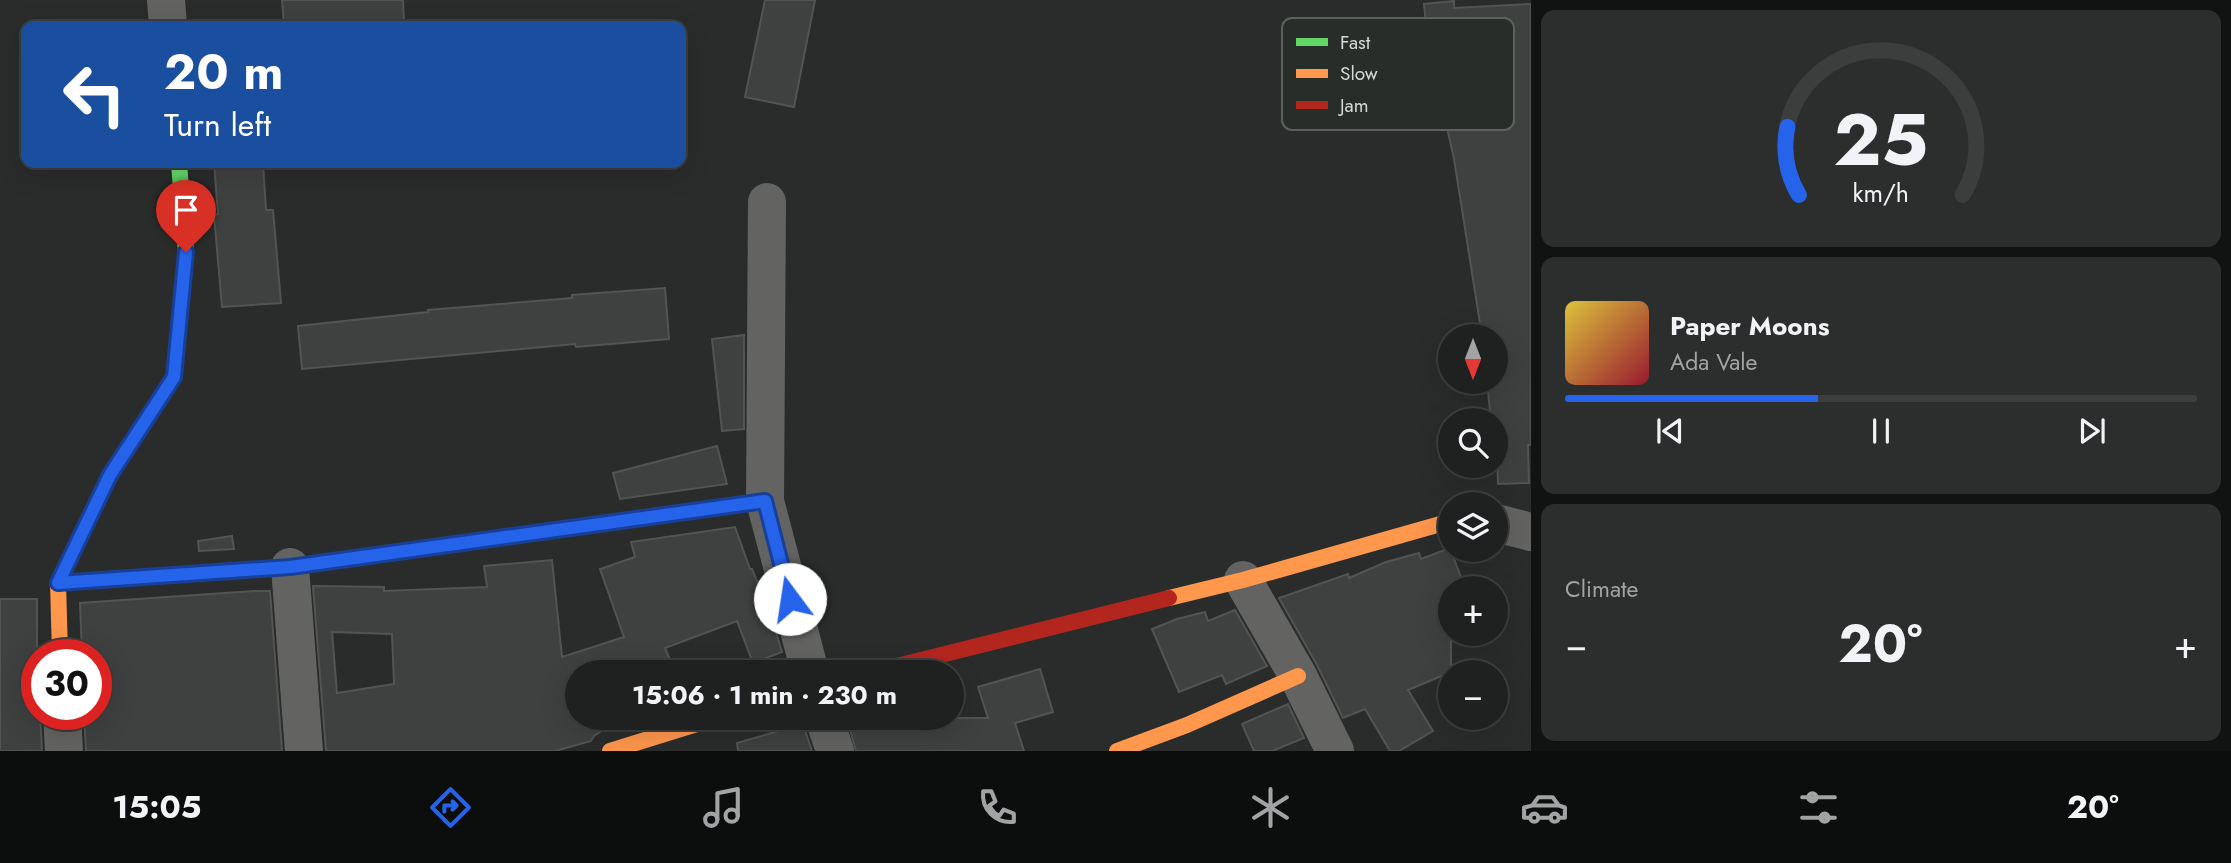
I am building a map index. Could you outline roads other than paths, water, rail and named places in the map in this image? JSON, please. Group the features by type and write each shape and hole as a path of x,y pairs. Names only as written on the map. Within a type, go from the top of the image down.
{"street":[{"path":"166,0 168,21"},
{"path":"60,639 58,583 110,475 174,377 186,252 179,168"},
{"path":"767,202 765,501 807,660"},
{"path":"58,583 290,567 765,501"},
{"path":"921,660 1243,580 1438,525"},
{"path":"1508,526 1531,532"},
{"path":"290,567 304,751"},
{"path":"1243,580 1298,676 1335,751"},
{"path":"1117,751 1298,676"},
{"path":"63,730 64,751"},
{"path":"610,751 677,730"},
{"path":"828,730 835,751"}]}
